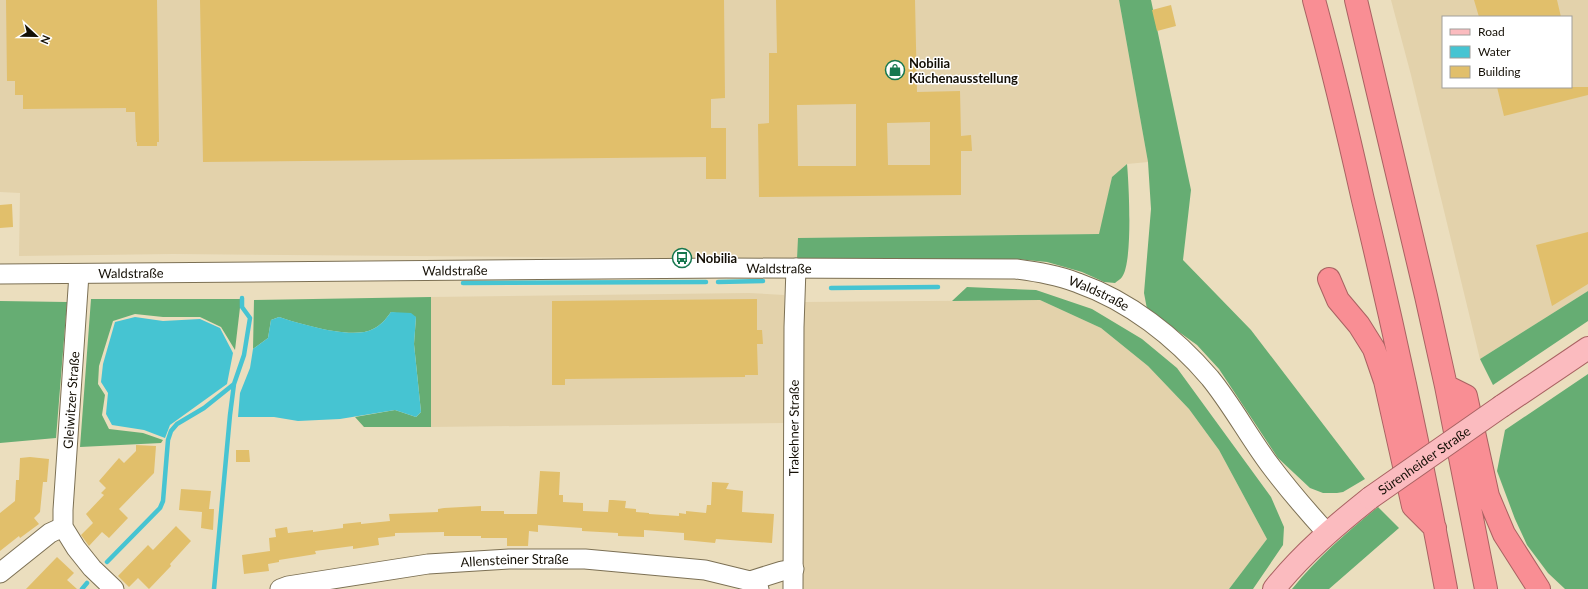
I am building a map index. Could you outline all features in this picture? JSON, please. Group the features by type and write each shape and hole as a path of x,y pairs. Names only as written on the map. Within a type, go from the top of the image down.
{"highway":[{"path":"1314,0 1330,58 1388,304 1446,589"},
{"path":"1356,0 1396,164 1446,386 1486,589"},
{"path":"1329,279 1338,300 1359,325 1374,349 1385,381 1413,506 1434,528"},
{"path":"1446,386 1466,396 1488,496 1504,534 1538,589"}],"main road":[{"name":"Sürenheider Straße","path":"1274,589 1290,569 1327,533 1370,498 1588,348"}],"street":[{"name":"Waldstraße","path":"0,274 796,268 1016,269 1042,273 1077,282 1101,292 1125,305 1153,324 1190,356 1210,378 1270,465 1309,514 1327,533"},
{"name":"Trakehner Straße","path":"793,589 794,327 796,268"},
{"name":"Gleiwitzer Straße","path":"63,527 79,274"},
{"path":"0,573 50,533 63,527 76,548 92,568 114,589"},
{"name":"Allensteiner Straße","path":"280,589 288,586 428,564 510,559 585,559 673,566 704,570 755,585 782,570 794,568"}],"shaded area":[{"path":"0,0 1119,0 1148,162 1127,164 1112,177 1100,234 799,238 797,259 173,254 19,256 20,193 0,192"},
{"path":"1391,0 1588,0 1588,291 1480,359 1411,75"},
{"path":"749,293 784,295 784,423 431,427 431,297"},
{"path":"1040,300 1101,328 1148,366 1189,409 1219,450 1267,539 1229,589 803,589 804,302"}],"green space":[{"path":"1119,0 1151,0 1191,190 1183,260 1251,330 1365,479 1343,492 1323,493 1310,488 1278,458 1219,369 1197,345 1147,309 1144,293 1151,209 1148,162"},
{"path":"1127,164 1129,188 1128,256 1122,277 1115,283 1104,282 1082,272 1047,262 1015,259 797,259 798,238 1099,234 1112,177"},
{"path":"967,287 1036,290 1092,309 1142,339 1177,368 1271,497 1284,527 1283,545 1253,589 1229,589 1267,539 1219,450 1189,409 1148,366 1101,328 1040,300 952,301"},
{"path":"1588,291 1588,321 1493,385 1480,359"},
{"path":"431,297 431,427 364,427 355,417 395,410 416,417 421,412 414,344 416,317 391,312 383,322 373,329 353,333 326,330 279,317 271,320 268,338 253,349 254,300"},
{"path":"91,299 241,299 235,350 221,327 200,317 163,317 135,314 113,321 99,366 98,384 105,395 102,415 109,429 143,433 163,440 161,443 80,447"},
{"path":"0,301 67,302 56,438 0,443"},
{"path":"1588,374 1588,589 1565,589 1548,573 1527,545 1515,519 1497,471 1505,430"},
{"path":"1378,507 1399,528 1329,589 1292,589 1333,546"}],"water":[{"path":"391,312 411,313 416,317 414,344 421,412 416,417 395,410 340,419 298,421 274,417 238,417 240,393 250,368 253,349 268,338 271,320 279,317 327,330 353,333 373,329 383,322"},
{"path":"135,317 163,321 200,319 220,328 233,353 227,384 170,425 165,438 144,430 112,425 106,414 108,393 101,382 103,364 115,322"}],"building":[{"path":"6,0 157,0 159,142 157,142 157,146 137,146 135,112 126,112 126,108 23,109 23,95 15,95 15,81 7,81"},
{"path":"200,0 724,0 725,98 711,99 711,128 726,128 726,179 706,179 706,157 203,162"},
{"path":"776,0 915,0 917,92 960,91 961,136 971,135 972,151 961,151 961,195 759,197 758,124 769,123 769,53 777,53","holes":["856,104 856,166 798,166 797,105","930,122 930,165 888,165 887,123"]},
{"path":"1474,0 1557,0 1561,16 1479,16"},
{"path":"1171,5 1176,26 1157,31 1152,10"},
{"path":"1588,87 1588,95 1504,116 1497,88"},
{"path":"12,204 13,227 0,228 0,205"},
{"path":"1588,232 1588,284 1552,306 1536,245"},
{"path":"757,299 757,330 762,330 763,344 757,344 758,375 745,375 745,377 565,379 565,385 552,385 552,301"},
{"path":"136,445 156,446 154,473 119,509 128,518 109,538 102,532 89,546 81,535 93,523 86,514 104,495 101,493 106,488 99,481 119,458 124,463 136,451"},
{"path":"236,450 249,450 250,462 236,462"},
{"path":"30,457 49,459 47,482 43,482 40,512 34,518 39,524 20,538 19,536 0,551 0,513 15,501 16,480 19,480 20,458"},
{"path":"540,471 560,472 559,495 563,495 563,502 583,503 583,511 608,512 609,500 613,500 626,501 625,508 636,509 636,512 649,514 679,516 679,513 686,514 686,511 706,513 707,505 711,505 712,482 729,483 726,489 743,491 742,512 774,514 772,543 716,539 715,543 684,540 684,533 644,530 644,537 618,536 618,533 582,531 582,528 538,525 538,532 529,531 528,546 507,546 507,538 444,536 444,532 395,533 395,536 378,538 379,545 353,549 353,546 315,551 316,554 279,560 279,562 268,564 269,571 244,574 242,555 270,551 269,538 276,537 275,529 287,527 288,533 313,530 313,532 343,528 343,524 390,521 389,514 438,512 438,509 444,508 481,506 481,511 504,511 504,514 537,514"},
{"path":"181,489 211,491 209,509 214,509 213,530 201,528 202,512 179,510"},
{"path":"176,526 191,541 170,564 171,566 149,589 138,578 129,587 118,576 148,545 153,550"},
{"path":"57,557 74,573 67,580 77,589 26,589"}],"waterway":[{"path":"718,282 763,281"},
{"path":"463,283 706,282"},
{"path":"831,288 938,287"},
{"path":"107,562 160,508 163,501 168,440 171,431 177,424 204,408 234,384 244,355 250,318 242,307 242,298"},
{"path":"214,589 234,384"},
{"path":"82,589 87,583"}],"place":[{"name":"Nobilia Küchenausstellung","path":"895,70"},
{"name":"Nobilia","path":"682,258"}]}
